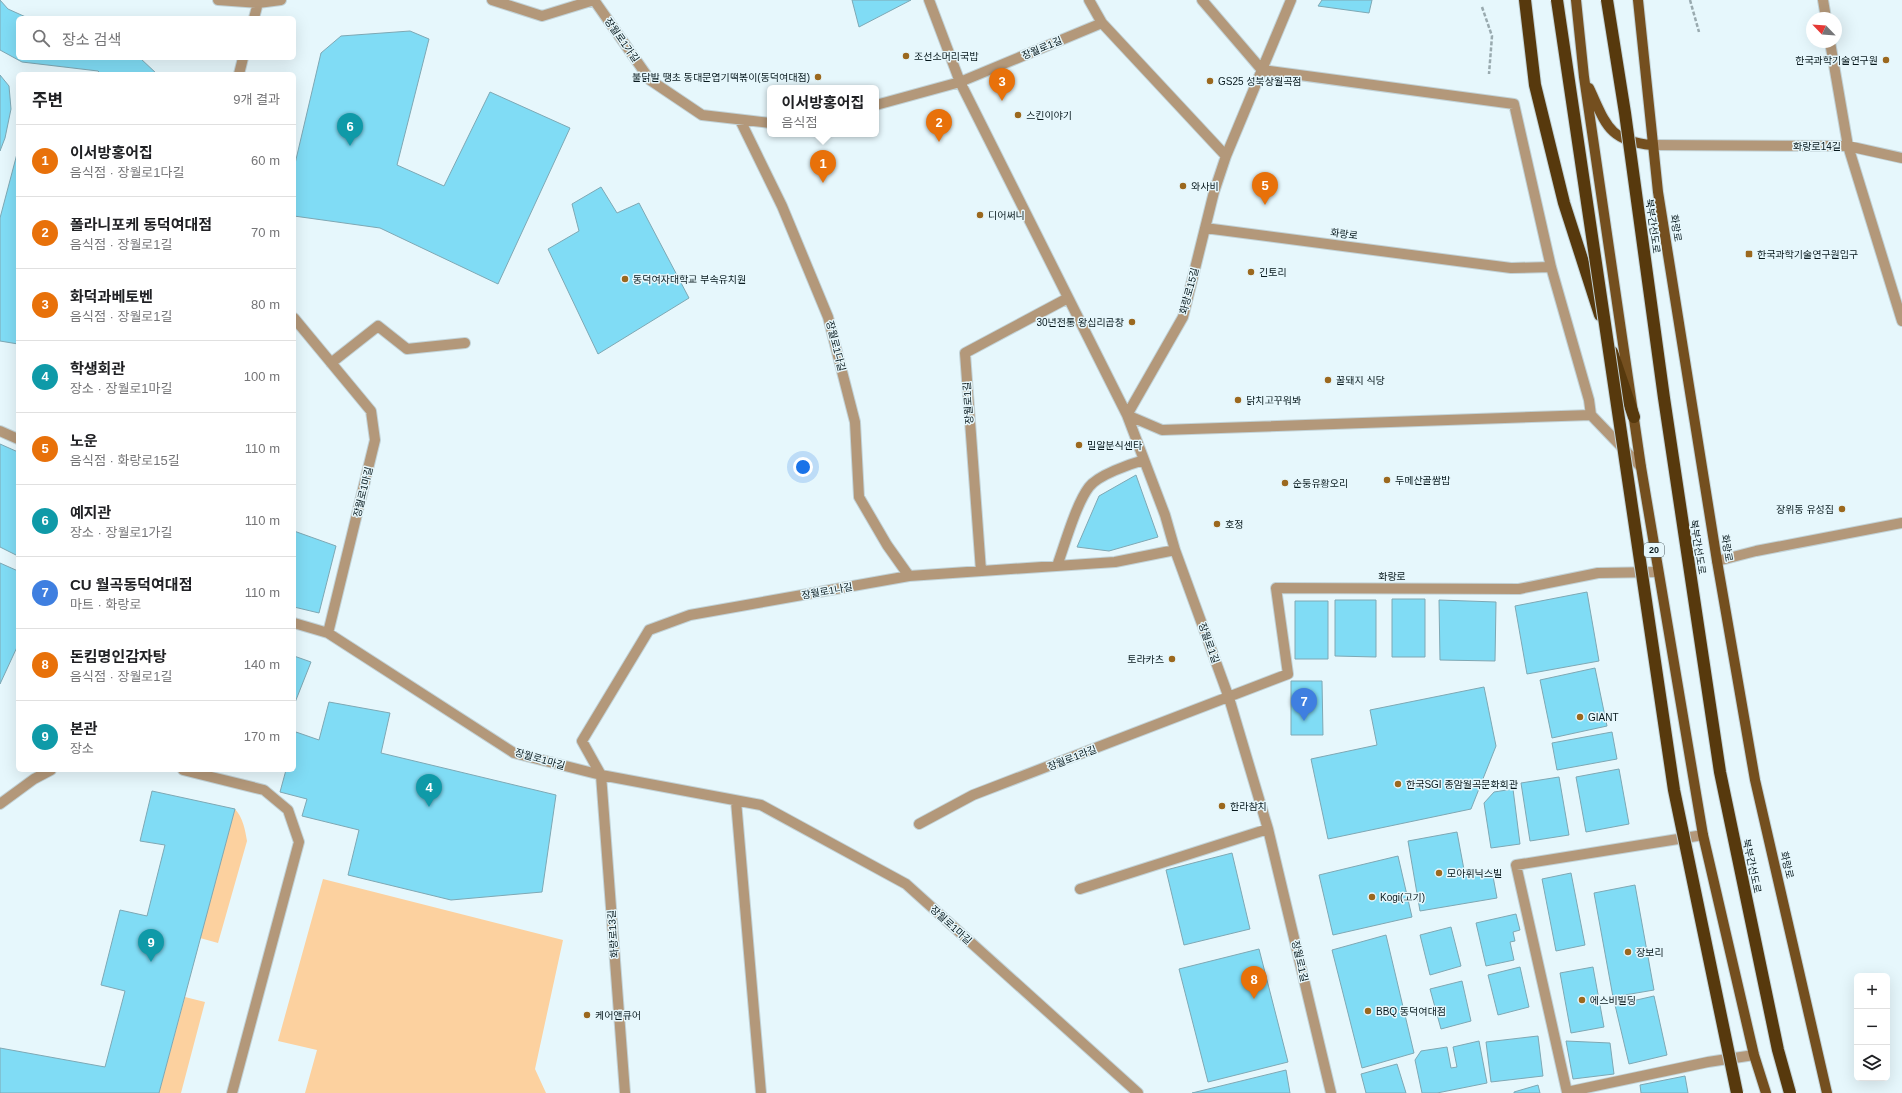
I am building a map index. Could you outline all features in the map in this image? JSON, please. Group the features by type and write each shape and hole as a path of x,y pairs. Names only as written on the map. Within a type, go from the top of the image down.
{"highway":[{"path":"1524,0 1535,86 1564,203 1634,417"},
{"path":"1556,0 1674,790 1737,1093"},
{"name":"북부간선도로","path":"1607,0 1625,113 1665,406 1720,772 1778,1050 1790,1093"}],"main road":[{"name":"20","path":"1576,0 1584,77 1657,572 1703,835 1754,1055 1766,1093"},
{"name":"화랑로","path":"1638,0 1652,145 1717,561 1755,780 1827,1093"},
{"path":"1584,77 1611,131 1626,141 1652,145"}],"street":[{"path":"218,0 258,3 281,0"},
{"name":"장월로1가길","path":"492,0 542,16 594,0 650,80 702,114 767,123"},
{"name":"장월로1길","path":"929,0 960,82 1126,415 1165,514 1175,550 1229,698 1268,829 1331,1093"},
{"path":"1090,0 1102,23 1226,156"},
{"path":"1202,0 1262,70 1514,104 1551,267 1589,400 1591,415 1641,467"},
{"name":"화랑로15길","path":"1126,415 1183,316 1214,192 1226,156 1292,0"},
{"path":"1823,0 1825,12"},
{"path":"255,16 258,3"},
{"name":"장월로1길","path":"960,82 1102,23"},
{"path":"1831,48 1848,146 1902,158"},
{"path":"240,72 242,60"},
{"path":"879,104 960,82"},
{"name":"장월로1다길","path":"740,120 782,206 828,317 855,422 859,497 887,545 909,576"},
{"name":"화랑로14길","path":"1652,145 1848,146 1902,321"},
{"name":"화랑로","path":"1205,228 1511,268 1551,267"},
{"name":"장월로1길","path":"981,571 965,352 1068,298"},
{"name":"장월로1마길","path":"296,320 371,411 375,440 328,633"},
{"path":"331,363 378,326 407,349 464,343"},
{"path":"1126,415 1162,430 1591,415"},
{"path":"0,431 16,438"},
{"path":"1057,566 1076,514 1090,486 1118,468 1144,460"},
{"path":"1717,561 1756,551 1902,524"},
{"name":"장월로1나길","path":"601,775 582,741 649,630 690,615 909,576 1115,562 1175,550"},
{"name":"화랑로","path":"1229,698 1288,674 1276,588 1519,589 1598,573 1657,572"},
{"name":"장월로1마길","path":"296,624 328,633 514,753 601,775 762,805 906,884 1138,1093"},
{"name":"장월로1라길","path":"919,824 973,795 1229,698"},
{"path":"0,804 34,779 47,772"},
{"path":"191,772 264,790 288,810 299,842 232,1093"},
{"name":"화랑로13길","path":"601,775 625,1093"},
{"path":"736,800 761,1093"},
{"path":"1080,889 1268,829"},
{"path":"1703,835 1516,865 1566,1092 1708,1062 1754,1055"}],"path":[{"path":"1690,0 1699,32"},
{"path":"1482,7 1492,36 1489,74"}],"shaded area":[{"path":"235,809 242,820 247,841 218,943 200,938"},
{"path":"323,879 563,940 535,1069 546,1093 305,1093 317,1050 278,1041"},
{"path":"185,997 205,1002 181,1093 159,1093"}],"building":[{"path":"0,0 8,9 24,16 16,16 16,59 0,50"},
{"path":"852,0 911,0 859,27"},
{"path":"1322,0 1372,0 1369,13 1318,6"},
{"path":"410,31 429,39 397,165 444,186 490,92 570,128 498,284 380,228 296,216 296,159 321,53 341,36"},
{"path":"18,60 142,60 155,72 99,72 22,62"},
{"path":"0,75 9,86 11,109 5,138 0,151"},
{"path":"16,158 16,344 0,341 0,218"},
{"path":"601,187 617,213 639,203 689,298 598,354 548,249 579,231 572,204"},
{"path":"0,444 16,451 16,555 0,547"},
{"path":"1136,475 1158,537 1109,551 1077,547 1099,496"},
{"path":"296,532 336,546 319,613 296,607"},
{"path":"0,563 16,570 16,649 0,684"},
{"path":"1587,592 1599,661 1527,674 1515,606"},
{"path":"1392,599 1425,599 1425,657 1392,657"},
{"path":"1335,600 1376,600 1376,657 1335,656"},
{"path":"1439,600 1496,602 1495,661 1440,660"},
{"path":"1295,601 1328,601 1328,659 1295,659"},
{"path":"296,657 311,662 296,700"},
{"path":"1595,668 1607,726 1552,738 1540,680"},
{"path":"1291,681 1322,681 1323,735 1291,735"},
{"name":"한국SGI 종암월곡문화회관","path":"1484,687 1496,746 1471,809 1328,839 1311,759 1377,745 1370,710"},
{"path":"329,702 390,713 381,753 556,795 542,892 451,900 348,875 359,830 302,816 307,799 280,792 285,772 296,772 296,732 319,740"},
{"path":"1612,732 1617,759 1557,770 1552,743"},
{"path":"1619,769 1629,824 1586,832 1576,777"},
{"path":"1559,777 1569,835 1530,841 1521,783"},
{"path":"1513,789 1520,844 1491,848 1484,803 1494,792"},
{"path":"152,791 235,809 159,1093 0,1093 0,1048 105,1067 125,991 101,985 120,910 147,916 165,845 140,841"},
{"name":"모아휘닉스빌","path":"1457,832 1465,875 1492,871 1497,898 1420,911 1408,841"},
{"path":"1232,853 1250,929 1184,945 1166,870"},
{"path":"1398,856 1412,917 1333,935 1319,875"},
{"path":"1571,873 1585,945 1556,951 1542,879"},
{"path":"1635,885 1654,990 1613,997 1594,893"},
{"path":"1516,914 1520,930 1513,932 1515,941 1510,942 1514,960 1486,966 1476,923"},
{"path":"1451,927 1461,966 1430,975 1420,935"},
{"path":"1386,935 1414,1053 1362,1068 1332,950"},
{"path":"1259,949 1288,1062 1208,1082 1179,969"},
{"path":"1520,967 1529,1007 1498,1015 1488,975"},
{"name":"에스비빌딩","path":"1593,967 1604,1027 1571,1033 1560,973"},
{"path":"1462,981 1471,1021 1441,1029 1430,989"},
{"path":"1654,996 1667,1055 1629,1064 1615,1005"},
{"path":"1538,1036 1543,1076 1491,1082 1486,1042"},
{"path":"1479,1041 1487,1083 1437,1093 1422,1093 1415,1060 1421,1051 1447,1047 1451,1068 1457,1067 1453,1047"},
{"path":"1566,1041 1610,1043 1614,1074 1573,1079"},
{"path":"1397,1064 1406,1093 1366,1093 1361,1074"},
{"path":"1286,1070 1290,1093 1192,1093"},
{"path":"1685,1076 1688,1093 1641,1093 1640,1085"},
{"path":"1538,1085 1540,1093 1514,1093 1514,1092"}],"place":[{"name":"조선소머리국밥","path":"906,56"},
{"name":"한국과학기술연구원","path":"1886,60"},
{"name":"불닭발 땡초 동대문엽기떡볶이(동덕여대점)","path":"818,77"},
{"name":"GS25 성북상월곡점","path":"1210,81"},
{"name":"화덕과베토벤","path":"1002,101"},
{"name":"스킨이야기","path":"1018,115"},
{"name":"폴라니포케 동덕여대점","path":"939,142"},
{"name":"예지관","path":"350,146"},
{"name":"이서방홍어집","path":"823,183"},
{"name":"와사비","path":"1183,186"},
{"name":"노운","path":"1265,205"},
{"name":"디어써니","path":"980,215"},
{"name":"한국과학기술연구원입구","path":"1749,254"},
{"name":"긴토리","path":"1251,272"},
{"name":"동덕여자대학교 부속유치원","path":"625,279"},
{"name":"30년전통 왕십리곱창","path":"1132,322"},
{"name":"꿀돼지 식당","path":"1328,380"},
{"name":"닭치고꾸워봐","path":"1238,400"},
{"name":"밀알분식센타","path":"1079,445"},
{"name":"두메산골쌈밥","path":"1387,480"},
{"name":"순둥유황오리","path":"1285,483"},
{"name":"장위동 유성집","path":"1842,509"},
{"name":"호정","path":"1217,524"},
{"name":"토라카츠","path":"1172,659"},
{"name":"GIANT","path":"1580,717"},
{"name":"CU 월곡동덕여대점","path":"1304,721"},
{"name":"한국SGI 종암월곡문화회관","path":"1398,784"},
{"name":"한라참치","path":"1222,806"},
{"name":"학생회관","path":"429,807"},
{"name":"모아휘닉스빌","path":"1439,873"},
{"name":"Kogi(고기)","path":"1372,897"},
{"name":"장보리","path":"1628,952"},
{"name":"본관","path":"151,962"},
{"name":"돈킴명인감자탕","path":"1254,999"},
{"name":"에스비빌딩","path":"1582,1000"},
{"name":"BBQ 동덕여대점","path":"1368,1011"},
{"name":"케어앤큐어","path":"587,1015"}]}
